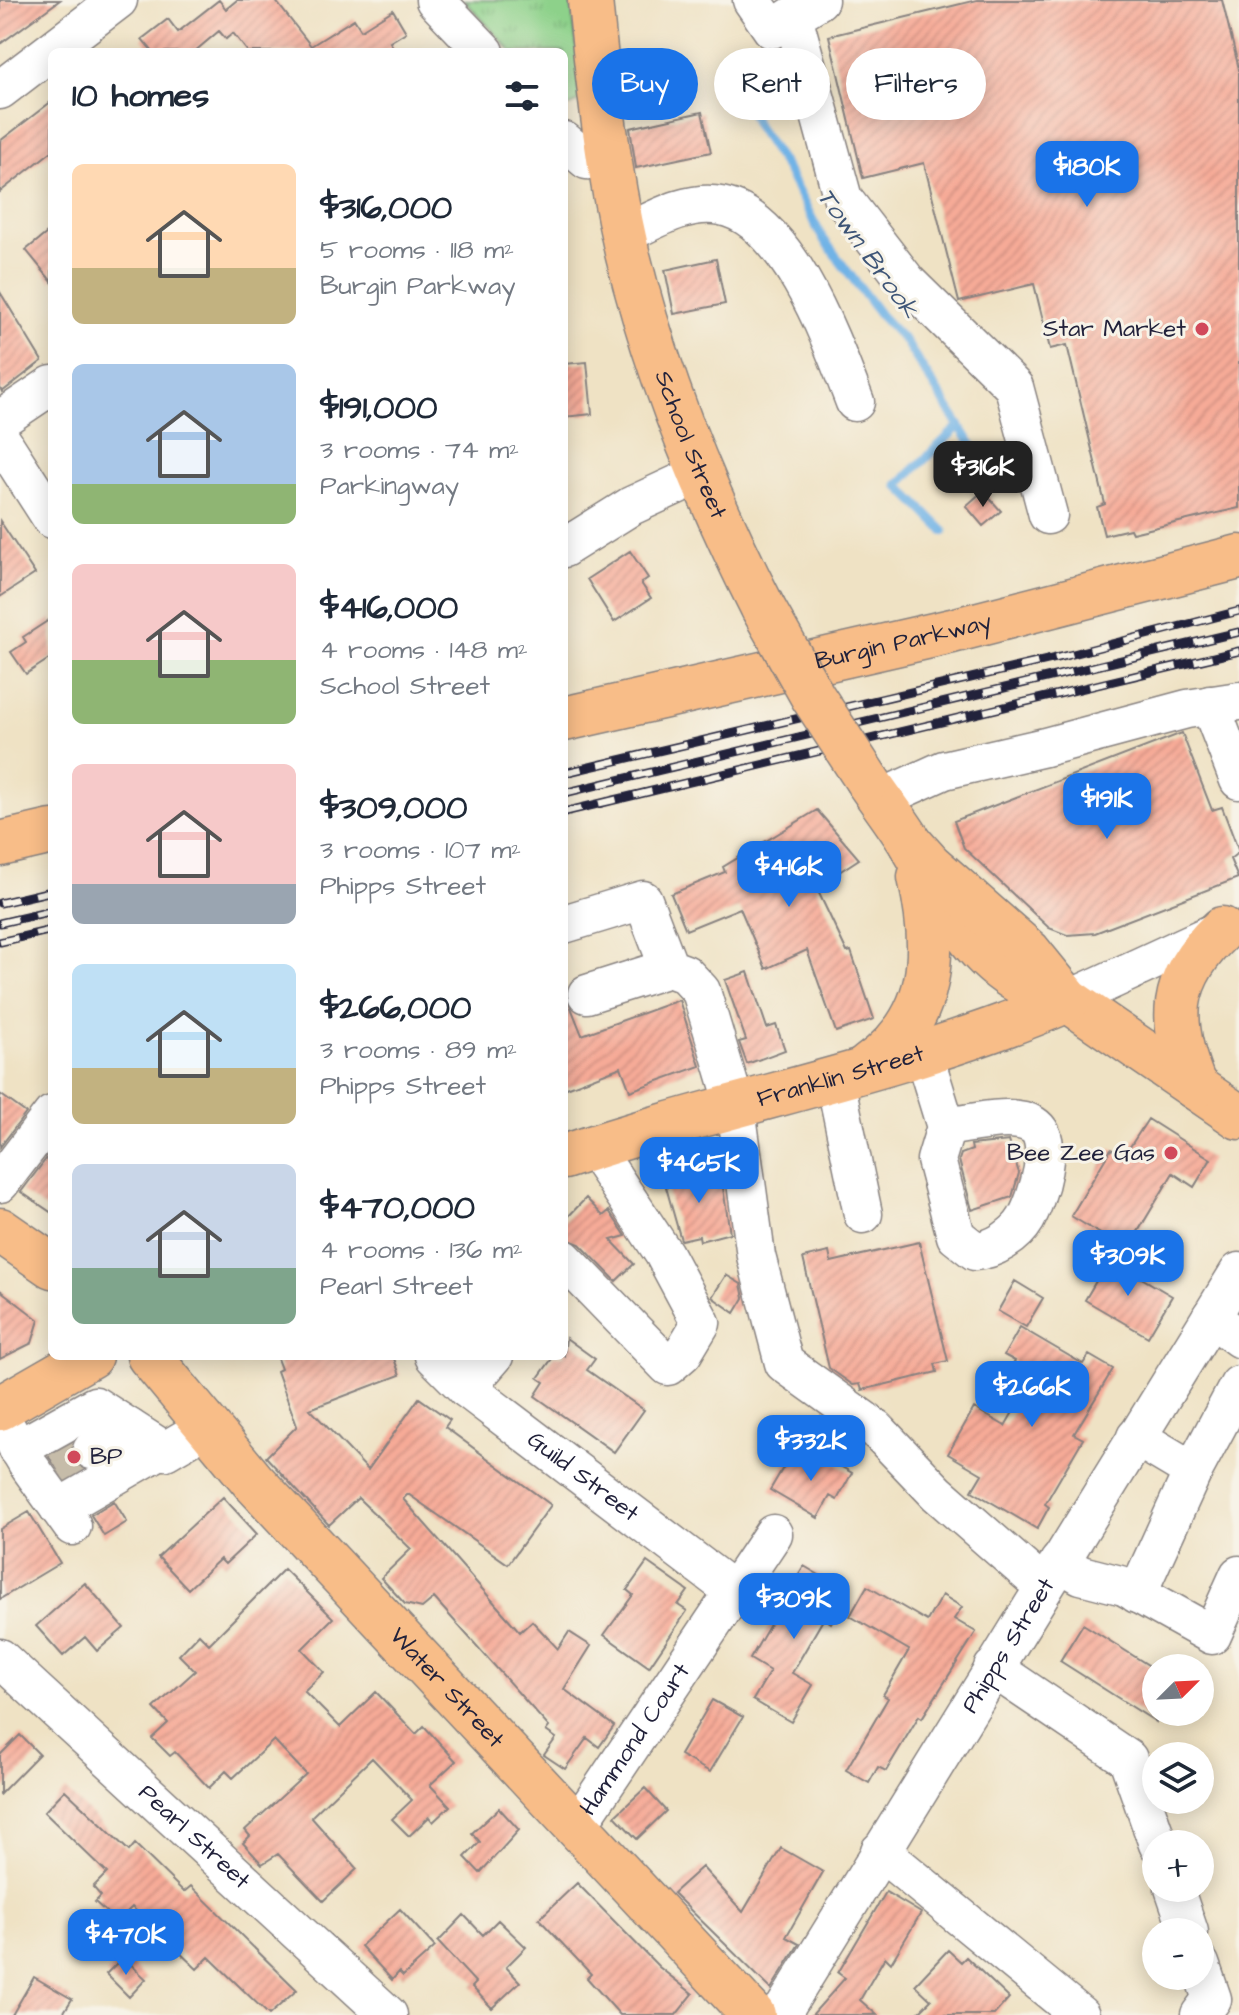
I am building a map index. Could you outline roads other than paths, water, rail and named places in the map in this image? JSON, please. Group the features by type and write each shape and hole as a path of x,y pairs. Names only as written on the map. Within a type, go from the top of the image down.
{"main road":[{"name":"School Street","path":"590,0 623,235 652,339 700,474 763,608 962,929 990,960 1027,988 1068,1000 1239,1117"},
{"name":"Burgin Parkway","path":"568,718 952,631 1239,557"},
{"path":"0,844 48,833"},
{"path":"848,1076 878,1060 905,1030 916,1011 930,971 929,925 911,844"},
{"path":"1195,1087 1179,1042 1176,1008 1193,961 1233,933"},
{"name":"Franklin Street","path":"579,1152 848,1076 1009,1024 1068,1000"},
{"path":"0,1230 48,1263"},
{"path":"0,1408 83,1360"},
{"name":"Water Street","path":"152,1360 206,1427 753,2015"}],"street":[{"path":"55,48 118,0"},
{"path":"435,0 481,48"},
{"path":"752,0 772,29 806,8 843,199 908,283 1014,387 1048,515"},
{"path":"0,90 48,53"},
{"path":"568,144 587,160 611,162"},
{"path":"623,235 681,208 720,205 743,214 763,229 789,262 827,332 855,402"},
{"path":"0,420 48,388"},
{"path":"0,438 48,513"},
{"path":"568,545 631,506 700,474"},
{"path":"874,789 1225,703 1239,780"},
{"path":"568,923 643,900 669,968"},
{"path":"1068,1000 1233,933"},
{"path":"587,994 669,968 685,974 701,991 736,1108 756,1256 784,1363 876,1429 937,1493 1052,1574 1081,1575 1137,1594 1212,1635 1239,1575"},
{"path":"923,1052 946,1127"},
{"path":"848,1076 863,1214"},
{"path":"0,1183 48,1120"},
{"path":"568,1263 668,1366 683,1353 701,1323 664,1254 579,1152"},
{"name":"Phipps Street","path":"776,2015 781,2014 1136,1437 1225,1327 1239,1272"},
{"name":"Guild Street","path":"438,1360 466,1388 735,1592"},
{"path":"466,1388 490,1360"},
{"path":"1137,1594 1193,1471 1239,1385"},
{"path":"39,1483 95,1406 165,1451 206,1427"},
{"path":"0,1416 39,1483"},
{"path":"92,1450 129,1428"},
{"path":"1136,1437 1193,1471"},
{"path":"39,1483 161,1449"},
{"name":"Hammond Court","path":"577,1826 773,1534"},
{"name":"Pearl Street","path":"0,1658 388,2015"},
{"path":"993,1668 1128,1759 1153,1830"},
{"path":"880,1851 1080,2015"},
{"path":"1200,2015 1212,1999 1209,1990"}],"waterway":[{"name":"Town Brook","path":"754,120 785,167 822,237 880,315 905,341 984,464"},
{"path":"944,531 898,485 959,426"}],"tunnel":[{"path":"58,1470 92,1450"}],"railway":[{"path":"568,772 1069,655 1239,611"},
{"path":"568,792 1239,632"},
{"path":"568,811 1239,651"},
{"path":"0,903 48,892"},
{"path":"0,923 48,912"},
{"path":"0,942 48,931"}],"place":[{"name":"Star Market","path":"1202,329"},
{"name":"Bee Zee Gas","path":"1171,1153"},
{"name":"BP","path":"74,1457"}]}
